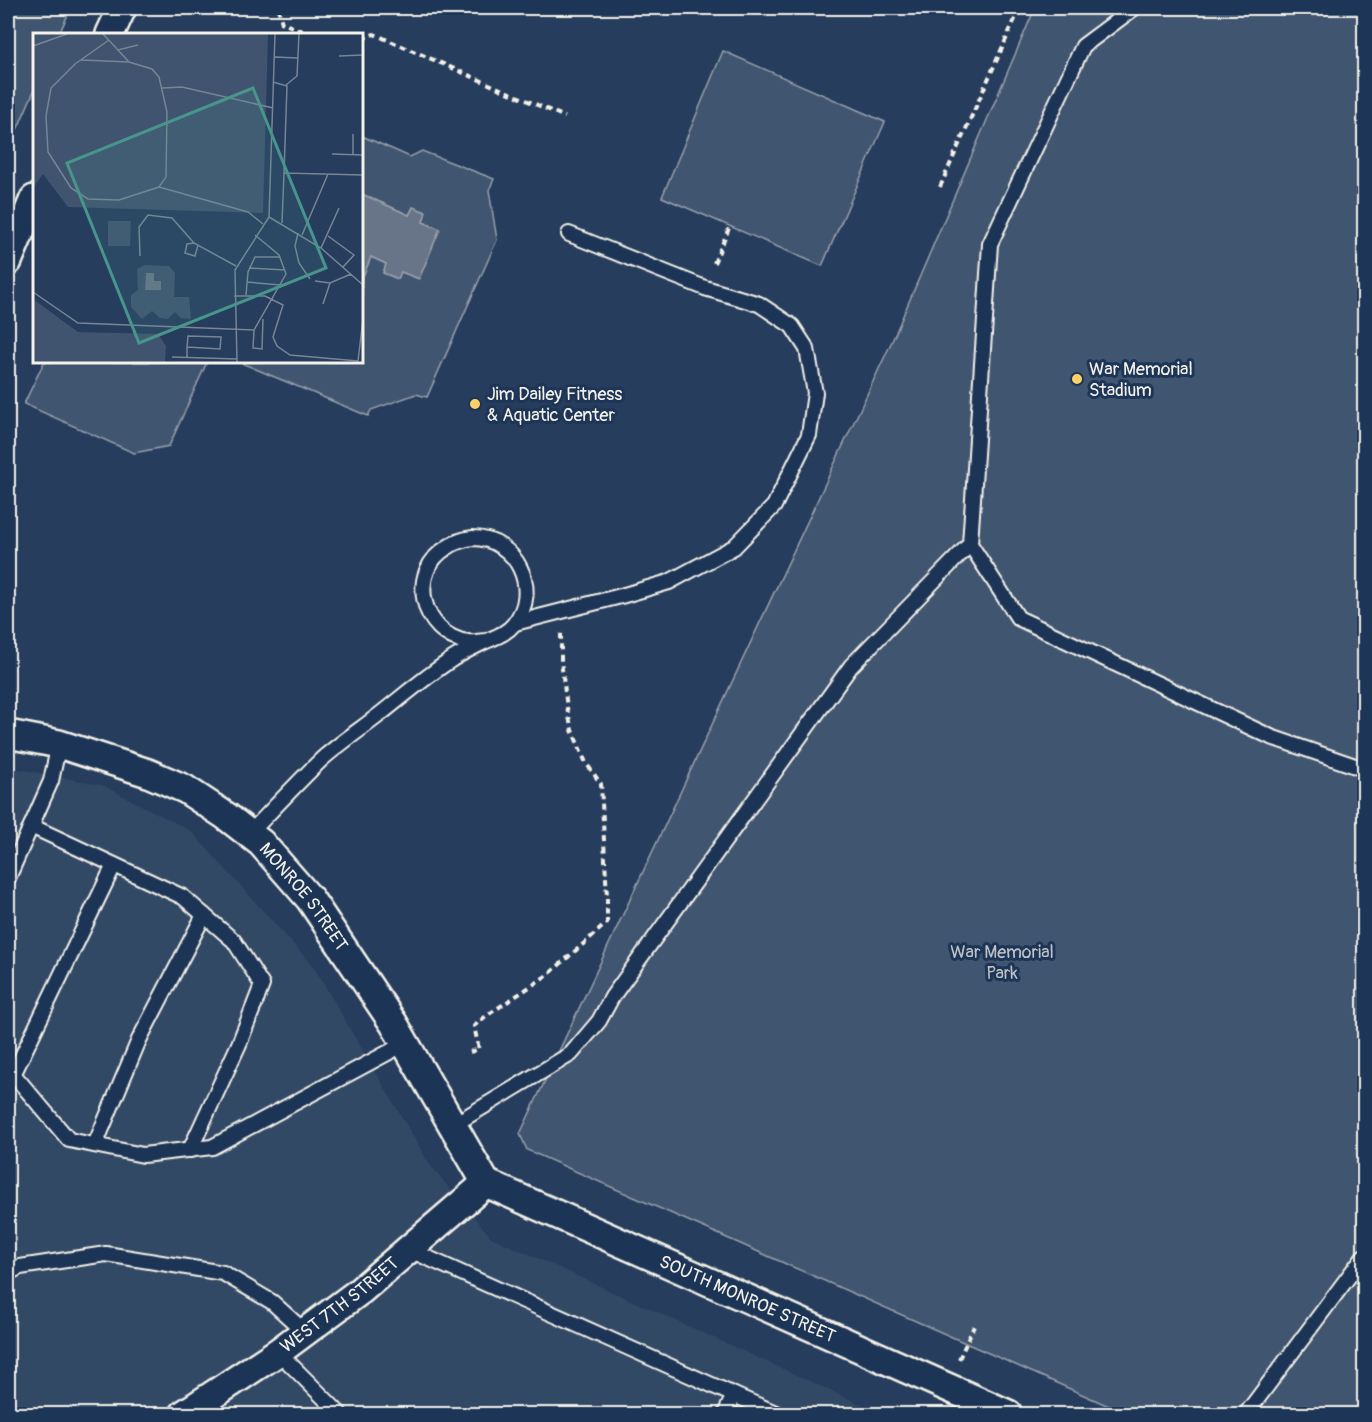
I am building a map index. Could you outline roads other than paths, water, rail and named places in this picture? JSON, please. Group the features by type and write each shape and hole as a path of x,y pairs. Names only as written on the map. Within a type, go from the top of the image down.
{"street":[{"path":"110,33 122,8"},
{"path":"8,261 33,201"},
{"name":"MONROE STREET","path":"12,734 59,744 148,773 185,789 261,843 310,899 406,1043 486,1183"},
{"name":"WEST 7TH STREET","path":"184,1414 278,1352 360,1291 486,1183"},
{"name":"SOUTH MONROE STREET","path":"486,1183 1008,1414"}],"lane":[{"path":"1134,8 1083,46 990,244 970,544 1018,618 1270,737 1365,769"},
{"path":"515,623 669,582 734,548 774,506 808,435 815,393 807,349 792,326 759,304 705,288 569,234"},
{"path":"249,834 323,758 449,661 502,635 515,623 523,608 526,592 524,575 516,560 504,548 490,541 473,538 456,542 442,550 430,563 424,579 423,597 428,613 438,627 452,638 469,642 486,641"},
{"path":"453,1125 571,1054 598,1021 618,988 851,666 970,544"},
{"path":"8,878 51,781 59,744"},
{"path":"31,826 183,897 234,941 262,985 240,1044 190,1150"},
{"path":"114,865 10,1071 69,1140 143,1155 212,1148 406,1043"},
{"path":"95,1145 139,1040 204,915"},
{"path":"410,1250 778,1414"},
{"path":"8,1273 20,1267 106,1254 223,1273 272,1302 305,1332"},
{"path":"1246,1414 1365,1256"},
{"path":"278,1352 340,1414"},
{"path":"725,1414 734,1395"}],"place":[{"name":"War Memorial Stadium","path":"1077,379"},
{"name":"Jim Dailey Fitness & Aquatic Center","path":"475,404"}],"park label":[{"name":"War Memorial Park","path":"1002,962"}]}
